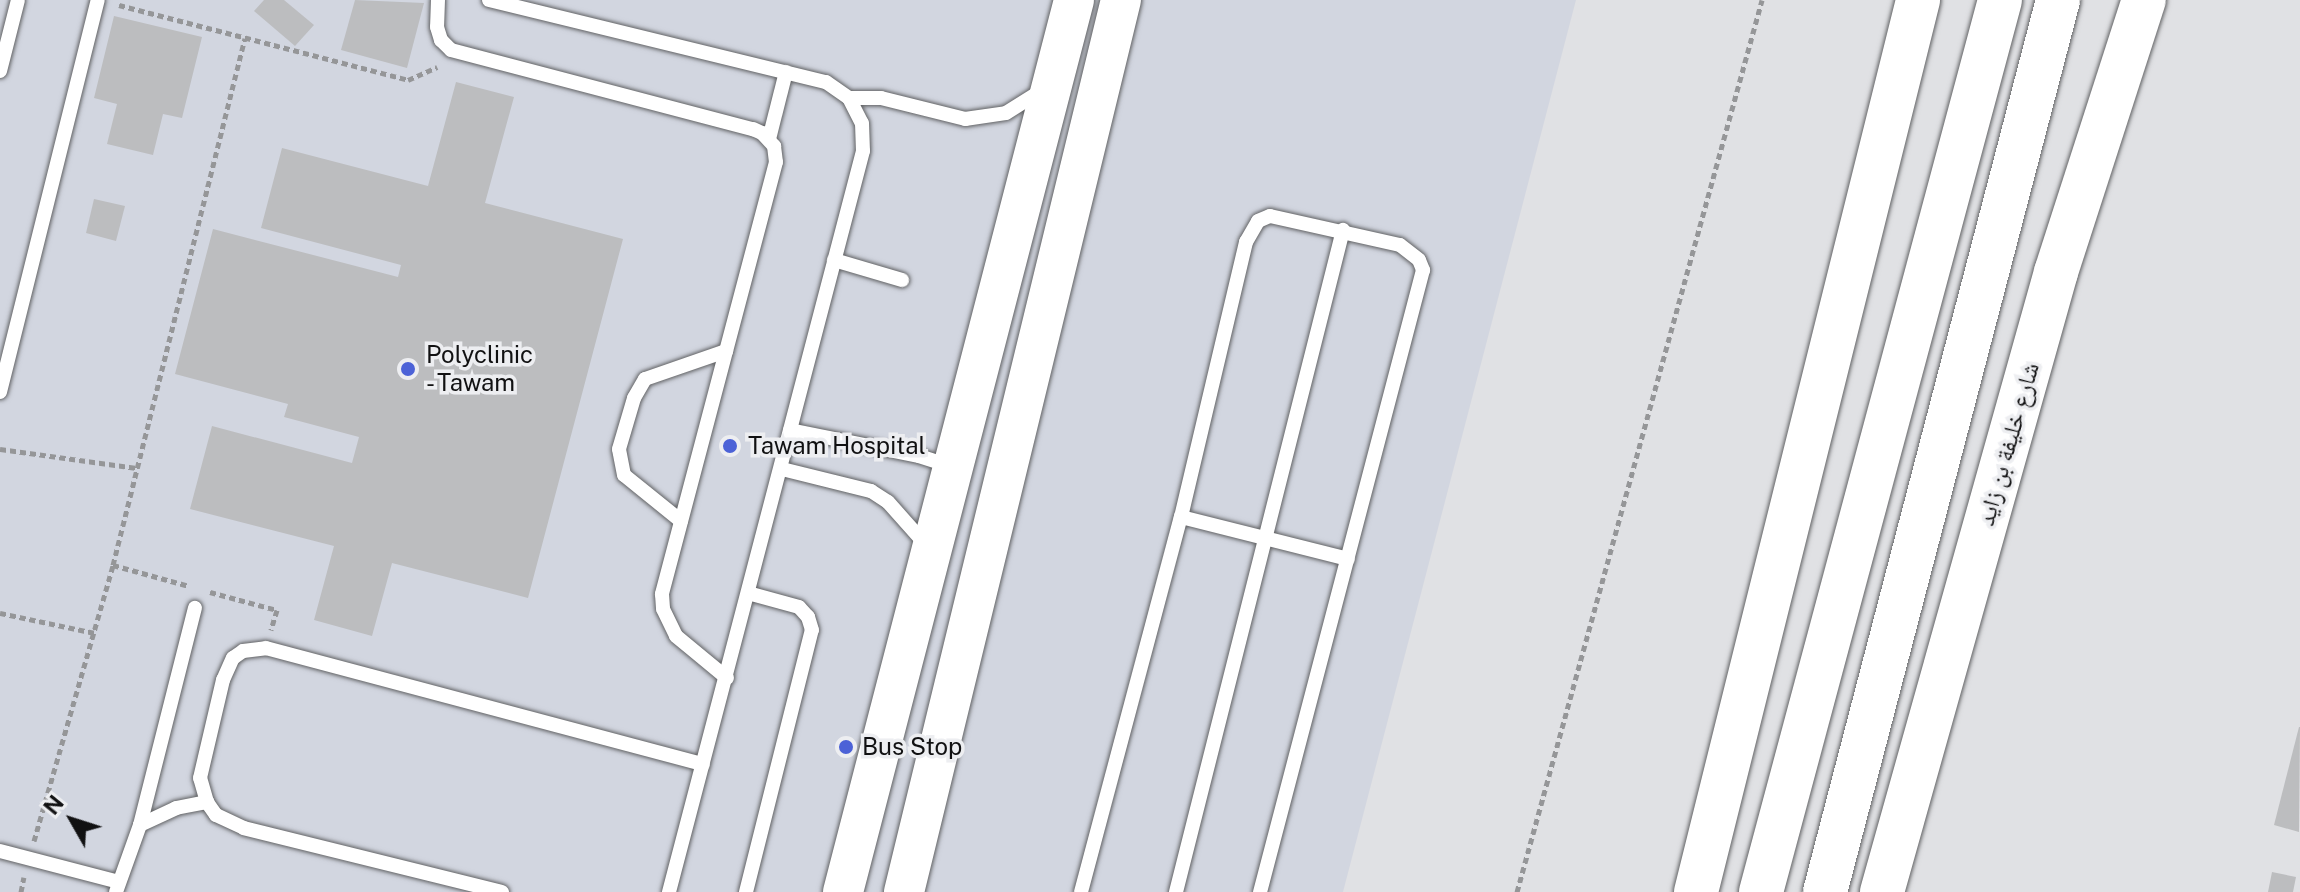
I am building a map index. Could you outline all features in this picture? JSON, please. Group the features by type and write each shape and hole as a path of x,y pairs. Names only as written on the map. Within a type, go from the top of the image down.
{"main road":[{"path":"1696,892 1918,0"},
{"path":"1761,892 2000,0"},
{"path":"1825,892 2058,0"},
{"name":"شارع خليفة بن زايد","path":"1882,892 2056,272 2144,0"}],"street":[{"path":"904,892 1121,0"},
{"path":"843,892 1055,76 1067,6"},
{"path":"954,468 974,478 980,493 967,582 973,602"}],"lane":[{"path":"0,71 18,0"},
{"path":"0,392 98,0"},
{"path":"438,0 437,27 441,40 464,55 753,129 769,139"},
{"path":"489,0 826,82 849,98 862,123 863,151 669,892"},
{"path":"727,678 676,636 663,609 662,594 776,162 769,139 786,72"},
{"path":"849,98 881,98 946,116 986,118 1025,104 1055,76"},
{"path":"1081,892 1181,517 1251,231 1258,221 1270,216 1400,245 1419,260 1423,270 1260,892"},
{"path":"1176,892 1343,230"},
{"path":"834,260 902,280"},
{"path":"681,521 624,475 619,449 634,398 645,379 726,351"},
{"path":"790,430 919,456 954,468"},
{"path":"782,469 871,491 888,502 933,553"},
{"path":"1181,517 1348,559"},
{"path":"746,892 812,630 808,617 799,607 748,593"},
{"path":"0,851 118,887 140,825 195,608"},
{"path":"502,892 244,828 216,815 207,802 200,778 223,680 233,658 243,651 266,648 703,764"},
{"path":"140,825 176,808 207,802"}],"path":[{"path":"1517,892 1762,0"},
{"path":"116,4 408,80 464,55"},
{"path":"21,892 113,565 245,38"},
{"path":"0,449 137,468"},
{"path":"113,565 277,610 266,648"},
{"path":"0,613 95,633"}],"shaded area":[{"name":"Tawam Hospital","path":"0,0 1576,0 1343,892 0,892"}],"building":[{"path":"264,0 284,0 314,25 295,46 254,11"},
{"path":"355,0 424,3 407,68 341,50"},
{"path":"114,16 202,37 182,118 163,114 153,155 107,144 117,104 94,98"},
{"path":"456,82 514,97 485,203 623,239 528,598 392,563 372,636 314,620 334,546 190,509 212,426 352,463 359,437 284,417 288,404 175,374 213,229 398,277 401,265 261,228 282,148 428,186"},
{"path":"94,199 125,206 116,241 86,233"},
{"path":"2300,727 2299,832 2274,825"},
{"path":"2272,872 2296,877 2293,892 2268,892"}],"place":[{"name":"Polyclinic - Tawam","path":"408,369"},
{"name":"Tawam Hospital","path":"730,446"},
{"name":"Bus Stop","path":"846,747"}]}
